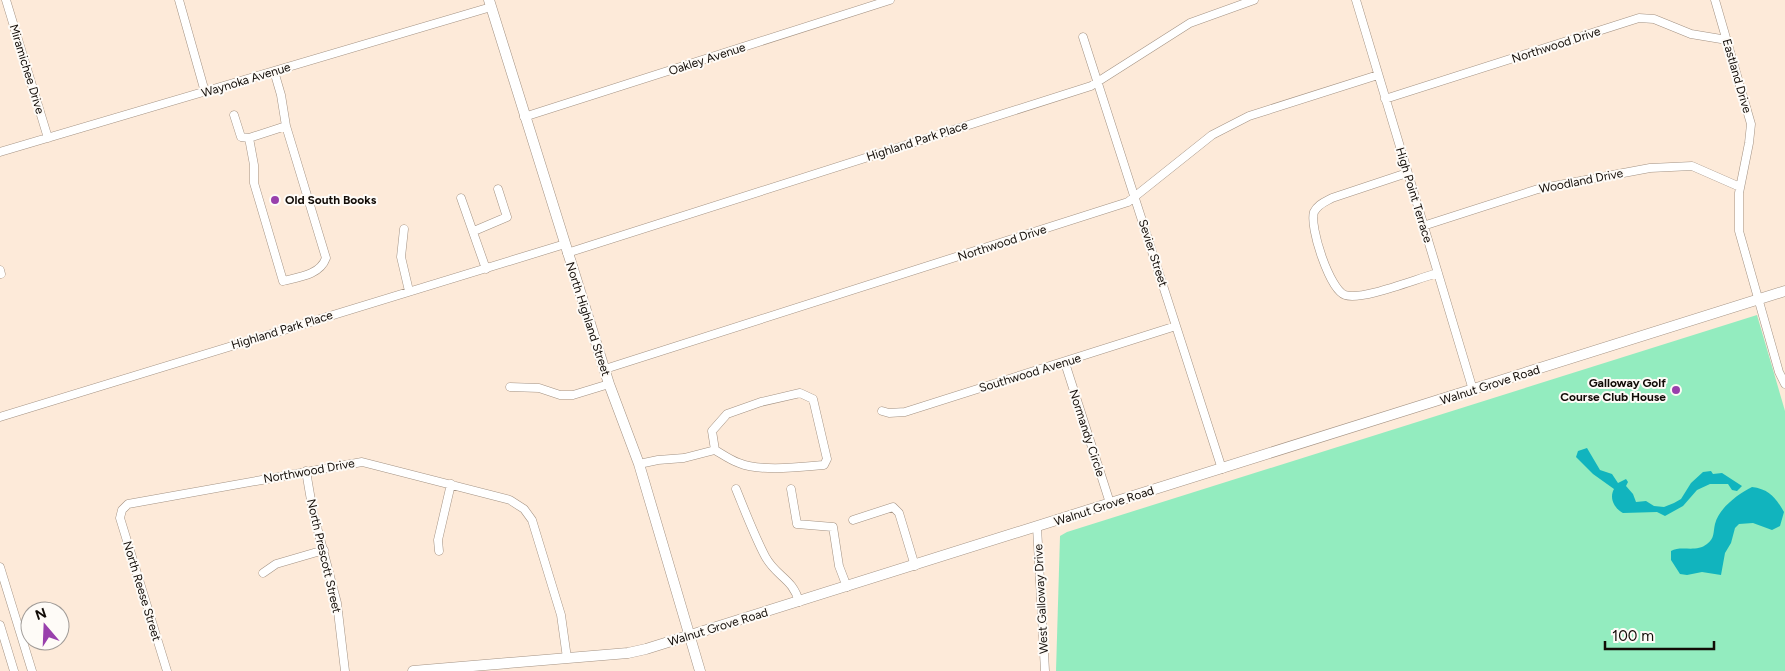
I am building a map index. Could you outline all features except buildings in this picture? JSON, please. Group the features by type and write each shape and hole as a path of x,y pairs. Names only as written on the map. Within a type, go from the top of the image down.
{"main road":[{"name":"North Highland Street","path":"490,3 524,117 609,384 639,464 700,671"},
{"name":"Walnut Grove Road","path":"413,671 639,651 689,637 1785,292"}],"street":[{"name":"Miramichee Drive","path":"6,0 48,138"},
{"path":"179,0 205,92"},
{"name":"Oakley Avenue","path":"524,117 890,0"},
{"name":"Highland Park Place","path":"0,416 410,291 566,249 1098,82 1190,23 1254,0"},
{"name":"High Point Terrace","path":"1356,0 1473,390"},
{"name":"Eastland Drive","path":"1715,0 1750,124 1750,143 1740,187 1739,231 1758,300 1785,384"},
{"name":"Waynoka Avenue","path":"0,152 205,92 490,3"},
{"name":"Northwood Drive","path":"1385,99 1639,18 1654,19 1691,34 1727,40"},
{"name":"Sevier Street","path":"1083,37 1222,468"},
{"path":"249,138 254,164 254,183 283,281 315,271 322,266 326,258 286,126 281,95 274,71"},
{"name":"Northwood Drive","path":"605,370 1128,202 1136,198 1202,143 1233,123 1378,75"},
{"path":"234,114 241,137 249,138 286,126"},
{"name":"Woodland Drive","path":"1423,226 1538,189 1656,167 1692,166 1740,187"},
{"path":"1407,173 1332,198 1317,208 1313,219 1314,228 1331,280 1341,293 1360,296 1438,272"},
{"path":"474,231 507,218 498,189"},
{"path":"461,198 486,269"},
{"path":"404,229 401,257 410,291"},
{"name":"Southwood Avenue","path":"882,411 889,413 906,412 1176,326"},
{"name":"Normandy Circle","path":"1065,362 1110,503"},
{"path":"510,387 539,388 560,395 573,395 609,384"},
{"path":"639,464 684,458 715,450 740,464 756,466 781,468 824,465 827,459 813,400 800,394 761,402 727,414 712,431 715,450"},
{"name":"Northwood Drive","path":"122,510 128,504 362,462 510,500 524,509 532,520 561,615 567,658"},
{"name":"North Prescott Street","path":"306,471 313,512 338,603 345,671"},
{"path":"439,551 438,540 451,484"},
{"path":"736,489 765,556 776,572 795,588 799,602"},
{"path":"790,490 797,524 833,527 839,566 847,587"},
{"path":"853,520 893,507 898,513 915,566"},
{"name":"North Reese Street","path":"122,510 120,518 166,671"},
{"name":"West Galloway Drive","path":"1037,527 1045,671"},
{"path":"263,573 276,564 324,550"},
{"path":"1,572 32,671"},
{"path":"0,625 14,671"}],"green space":[{"path":"1757,315 1785,411 1785,671 1056,671 1060,536 1067,532"}],"water":[{"path":"1587,448 1600,470 1612,474 1618,483 1626,479 1628,482 1626,486 1633,494 1636,502 1646,501 1654,506 1664,507 1674,503 1681,499 1691,483 1703,472 1722,473 1742,486 1737,491 1732,490 1728,484 1710,484 1697,490 1683,506 1665,516 1657,512 1623,513 1613,502 1614,489 1593,474 1576,457 1578,451"},
{"path":"1752,487 1767,492 1778,502 1784,512 1780,526 1772,530 1753,523 1739,524 1735,528 1731,543 1725,553 1721,575 1702,572 1687,575 1680,574 1671,560 1671,551 1703,547 1710,542 1720,512 1741,493"}],"place":[{"name":"Old South Books","path":"275,200"},
{"name":"Galloway Golf Course Club House","path":"1676,390"}]}
